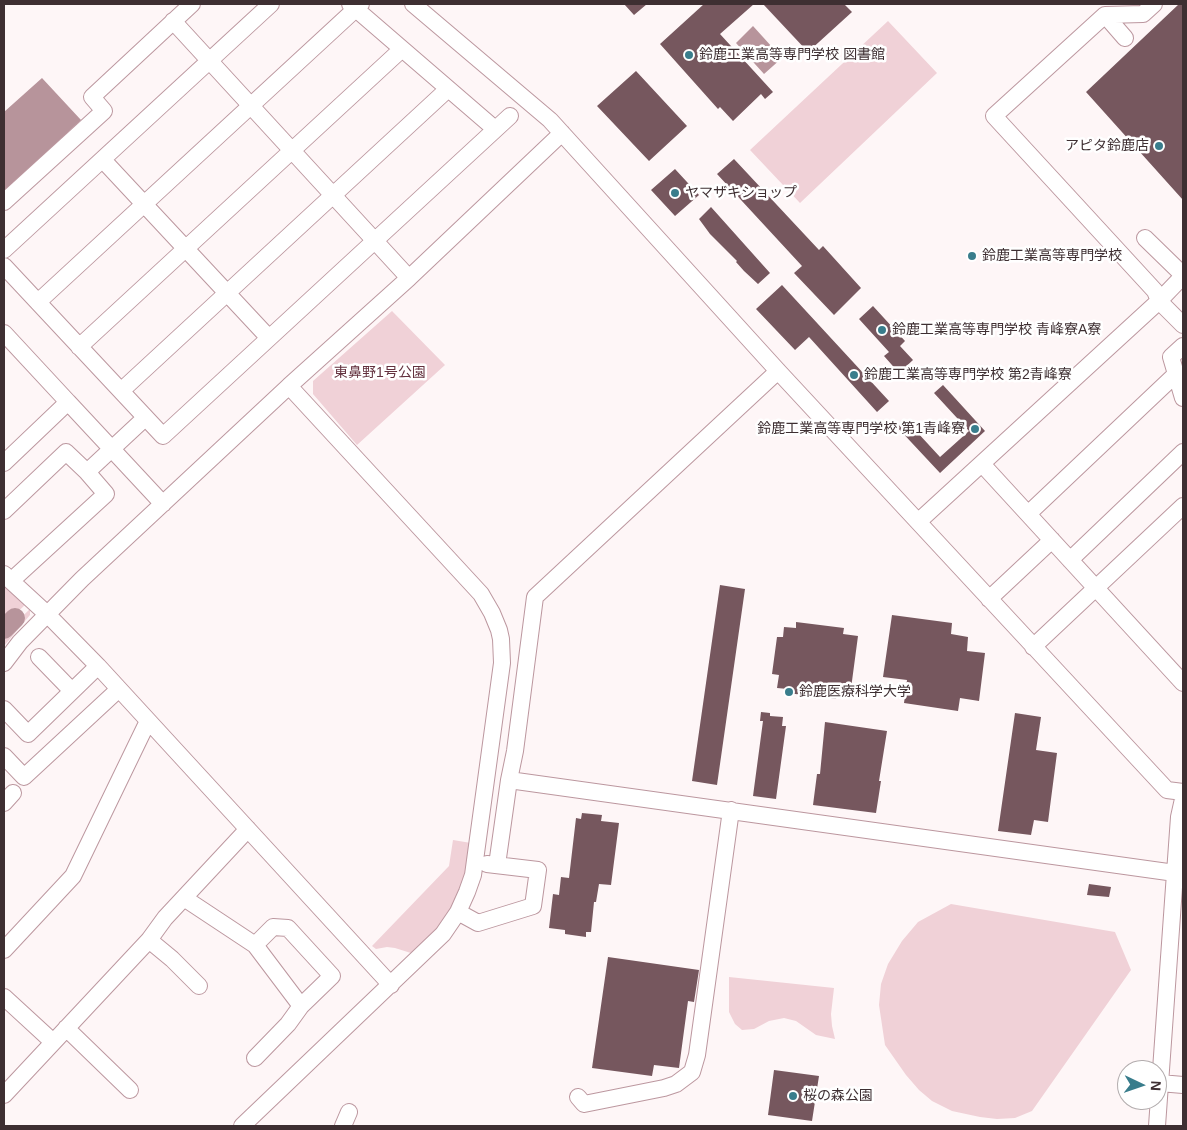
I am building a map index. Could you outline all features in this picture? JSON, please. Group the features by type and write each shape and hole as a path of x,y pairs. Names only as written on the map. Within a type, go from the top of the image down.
{"street":[{"path":"4,202 104,111 92,97 192,4"},
{"path":"4,250 271,4"},
{"path":"413,4 527,100 562,133 778,371 1167,790 1183,792"},
{"path":"1154,4 1143,14 1105,15 994,116 1155,291 1159,301 1183,325"},
{"path":"38,302 356,5 402,49 495,129"},
{"path":"1105,15 1125,38"},
{"path":"173,21 410,278"},
{"path":"79,347 402,49"},
{"path":"121,391 448,89"},
{"path":"4,266 163,436 510,116"},
{"path":"4,663 20,642 82,579 290,386 410,278 562,133"},
{"path":"103,160 269,338"},
{"path":"919,521 1159,301 1183,276 1145,238"},
{"path":"4,333 163,504"},
{"path":"1183,346 1171,357 1183,398"},
{"path":"497,865 515,751 534,602 537,594 778,371"},
{"path":"1028,514 1176,374"},
{"path":"242,1126 444,934 458,912 471,884 475,863 502,663 501,638 496,621 481,594 290,386"},
{"path":"4,463 68,402"},
{"path":"87,472 145,418"},
{"path":"4,511 66,452 106,494 8,578 47,614 98,666 391,985"},
{"path":"1070,560 1183,452"},
{"path":"982,464 1183,683"},
{"path":"1033,647 1183,506"},
{"path":"989,599 1052,540"},
{"path":"39,657 72,691"},
{"path":"4,709 28,734 98,666"},
{"path":"4,756 24,777 119,689"},
{"path":"4,950 73,876 148,721"},
{"path":"509,780 1175,873"},
{"path":"1162,1060 1179,817 1183,799"},
{"path":"578,1097 584,1104 664,1088 676,1084 692,1072 697,1055 731,810"},
{"path":"4,1095 149,940 165,918 248,829"},
{"path":"458,912 478,923 533,906 538,870 475,863"},
{"path":"184,898 255,945 301,1006"},
{"path":"255,945 273,926 288,928 332,976 301,1006 288,1024 255,1058"},
{"path":"149,940 172,959 199,986"},
{"path":"4,997 53,1042"},
{"path":"66,1028 130,1090"},
{"path":"1167,1084 1183,1085"},
{"path":"1158,1126 1159,1110"}],"green space":[{"path":"888,21 937,73 800,203 750,150"},
{"name":"東鼻野1号公園","path":"392,311 445,365 357,445 313,394 313,381"},
{"path":"4,582 27,603 4,625"},
{"path":"30,609 30,615 4,646 4,634"},
{"path":"453,840 471,843 466,880 445,921 414,954 395,948 376,949 372,946 449,866"},
{"path":"951,904 1115,932 1131,970 1032,1111 1015,1118 997,1119 980,1117 952,1111 932,1101 906,1075 885,1045 879,1005 881,984 888,964 902,941 918,922"},
{"path":"729,977 834,988 831,1014 835,1039 816,1035 796,1021 784,1018 769,1021 754,1029 742,1030 735,1024 729,1012"}],"shaded area":[{"path":"753,26 782,58 764,74 736,43"},
{"path":"42,78 81,120 4,192 4,112"}],"building":[{"path":"624,4 647,4 634,15"},
{"name":"鈴鹿工業高等専門学校 図書館","path":"704,4 754,4 720,34 773,92 765,99 761,94 733,121 720,107 718,109 660,44"},
{"path":"763,4 844,4 852,12 808,52"},
{"name":"アピタ鈴鹿店","path":"1179,4 1183,4 1183,200 1086,92"},
{"path":"636,71 687,126 649,161 597,106"},
{"path":"734,159 819,250 823,246 861,288 834,315 794,273 802,266 717,174"},
{"name":"ヤマザキショップ","path":"675,169 699,195 675,216 651,190"},
{"path":"711,207 770,273 758,284 710,234 699,219"},
{"path":"782,285 889,401 877,412 809,337 795,350 756,309"},
{"name":"鈴鹿工業高等専門学校 青峰寮A寮","path":"873,306 905,341 900,346 913,360 899,373 884,356 889,352 859,319"},
{"name":"鈴鹿工業高等専門学校 第1青峰寮","path":"943,385 985,431 940,473 897,427 905,419 940,457 969,431 934,393"},
{"path":"720,585 745,589 717,785 692,781"},
{"path":"892,615 952,623 951,634 968,637 967,651 985,653 979,701 960,698 958,711 904,703 907,680 883,677"},
{"path":"796,622 844,628 843,634 858,636 850,696 837,694 836,699 787,693 788,689 777,688 779,675 772,674 777,637 783,637 784,627 796,628"},
{"path":"761,712 770,713 770,716 783,717 782,726 786,726 776,799 753,796 763,721 760,721"},
{"path":"1015,713 1041,717 1036,750 1057,753 1048,822 1034,820 1031,835 998,831"},
{"path":"825,722 887,731 876,813 813,805 817,774 820,774"},
{"path":"582,813 602,815 601,821 619,823 611,885 599,884 596,902 594,902 591,932 586,932 586,937 565,934 565,930 549,928 553,894 559,895 561,877 569,878 576,818 581,819"},
{"path":"1089,884 1111,887 1109,897 1087,895"},
{"path":"608,957 699,970 694,1002 688,1001 679,1068 654,1065 652,1076 592,1068"},
{"name":"桜の森公園","path":"774,1070 819,1076 812,1121 768,1115"}],"waterway":[{"path":"4,629 15,618"}],"place":[{"name":"鈴鹿工業高等専門学校 図書館","path":"689,55"},
{"name":"アピタ鈴鹿店","path":"1159,146"},
{"name":"ヤマザキショップ","path":"675,193"},
{"name":"鈴鹿工業高等専門学校","path":"972,256"},
{"name":"鈴鹿工業高等専門学校 青峰寮A寮","path":"882,330"},
{"name":"鈴鹿工業高等専門学校 第2青峰寮","path":"854,375"},
{"name":"鈴鹿工業高等専門学校 第1青峰寮","path":"975,429"},
{"name":"鈴鹿医療科学大学","path":"789,692"},
{"name":"桜の森公園","path":"793,1096"}]}
